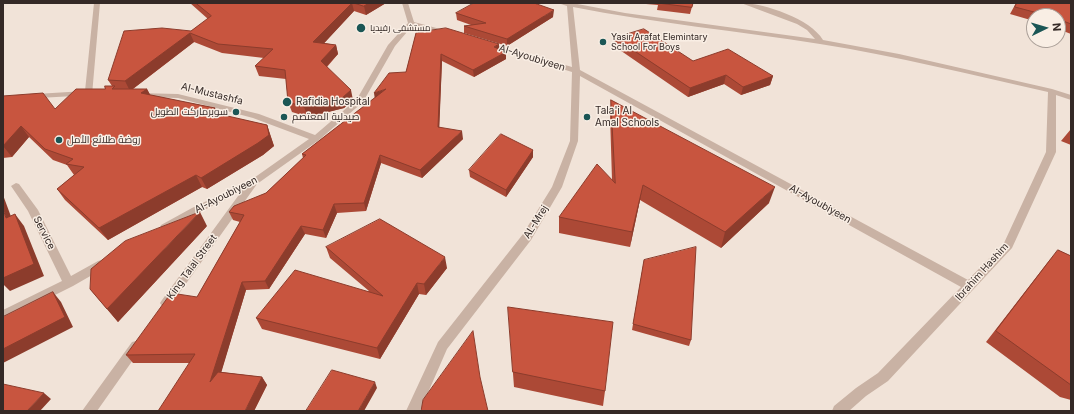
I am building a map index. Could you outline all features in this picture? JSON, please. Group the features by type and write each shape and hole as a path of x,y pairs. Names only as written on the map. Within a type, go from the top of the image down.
{"street":[{"path":"3,98 93,93 97,3"},
{"path":"405,3 411,22 461,35"},
{"path":"744,3 764,8 803,25 815,33 819,37 820,42"},
{"path":"566,4 625,15 820,42 899,56 1052,91 1071,98"},
{"name":"AL-Mrej","path":"413,411 442,346 527,237 557,187 574,141 576,71 566,4"},
{"name":"Al-Ayoubiyeen","path":"156,233 196,210 254,182 316,138 360,100 392,45 411,22"},
{"name":"Al-Ayoubiyeen","path":"480,42 576,71 970,286"},
{"name":"Ibrahim Hashim","path":"839,411 860,392 883,378 1008,245 1050,152 1052,91"},
{"name":"Al-Mustashfa","path":"133,94 178,96 256,116 316,138"},
{"name":"King Talal Street","path":"160,312 254,182"},
{"name":"Service","path":"16,186 33,210 69,283"},
{"path":"3,316 69,283 109,260"},
{"path":"89,411 142,338"}],"building":[{"path":"196,3 352,3 313,42 336,45 321,61 351,90 342,98 304,107 288,102 285,70 255,66 273,49 218,44 190,33 125,81 108,80 124,31 162,28 191,31 211,16"},
{"path":"354,3 369,3 364,6"},
{"path":"474,3 534,3 554,10 507,39 464,26 486,23 456,13"},
{"path":"658,3 693,3 692,7"},
{"path":"1017,3 1071,3 1071,24 1066,22 1066,8 1026,8 1026,10 1015,7"},
{"path":"446,28 499,44 494,47 506,52 473,70 441,54 438,127 462,131 420,170 380,155 364,203 334,204 323,230 301,226 265,281 242,282 210,382 218,372 262,377 245,411 158,411 195,354 126,355 171,293 197,297 244,215 229,212 234,206 266,193 306,155 302,154 386,89 374,93 389,73 406,72 416,33"},
{"path":"644,29 693,61 728,49 773,76 743,87 726,75 690,88 615,38"},
{"path":"105,86 115,86 112,89 147,89 141,93 215,108 210,112 267,125 269,135 201,178 196,175 99,228 57,189 84,167 66,164 73,159 45,149 21,126 3,146 3,96 43,93 55,109 76,89 105,89"},
{"path":"611,100 775,187 725,232 643,185 632,232 559,217 597,164 615,183"},
{"path":"501,134 533,150 506,190 469,170"},
{"path":"3,209 6,218 15,214 34,264 3,278"},
{"path":"200,212 107,309 90,289 91,269 125,241"},
{"path":"380,219 445,257 424,284 417,283 377,348 256,318 295,270 383,296 326,247"},
{"path":"696,247 691,340 633,324 644,260"},
{"path":"1058,250 1071,256 1071,385 996,331"},
{"path":"53,292 65,317 3,349 3,317"},
{"path":"508,307 613,322 605,391 513,372"},
{"path":"473,331 480,377 488,411 421,411 423,400"},
{"path":"332,370 375,382 358,411 306,411"},
{"path":"3,384 44,393 27,411 3,411"}],"place":[{"name":"مستشفى رفيديا","path":"361,28"},
{"name":"Yasir Arafat Elemintary School For Boys","path":"603,42"},
{"name":"Rafidia Hospital","path":"287,102"},
{"name":"سوبرماركت الطويل","path":"236,112"},
{"name":"صيدلية المعتصم","path":"284,117"},
{"name":"Tala'i Al Amal Schools","path":"587,117"},
{"name":"روضة طلائع الأمل","path":"59,140"}]}
